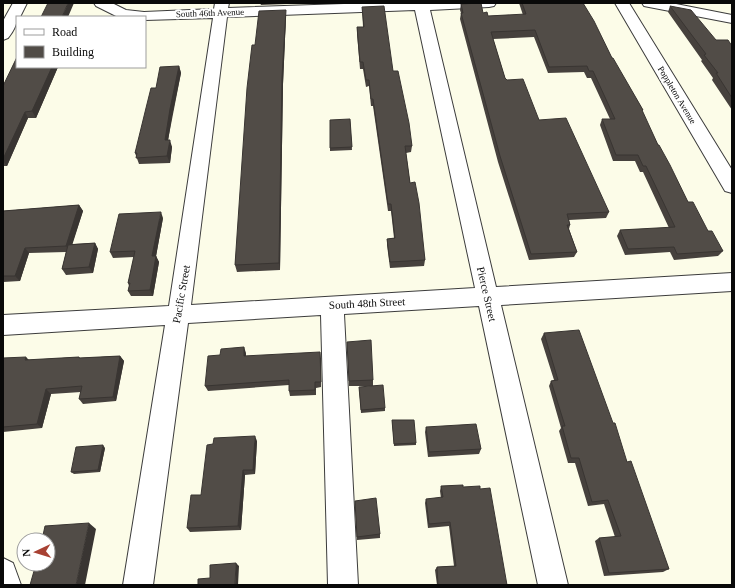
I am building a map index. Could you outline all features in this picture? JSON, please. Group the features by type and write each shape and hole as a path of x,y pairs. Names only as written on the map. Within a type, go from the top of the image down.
{"street":[{"path":"3,35 20,3"},
{"name":"South 46th Avenue","path":"101,3 115,11 134,16 222,8 489,3"},
{"name":"Poppleton Avenue","path":"622,3 732,186"},
{"path":"649,3 732,19"},
{"name":"Pierce Street","path":"421,4 553,585"},
{"name":"Pacific Street","path":"138,585 173,342 184,286 222,8"},
{"name":"South 48th Street","path":"3,325 732,282"},
{"path":"332,305 342,585"},
{"path":"3,573 6,585"}],"building":[{"path":"48,3 68,3 62,16 42,16"},
{"path":"481,3 483,13 487,12 488,16 526,14 522,3 583,3 594,21 612,58 643,110 658,145 670,165 688,202 693,202 708,231 712,231 723,251 677,254 674,247 628,249 620,230 675,227 646,166 643,166 638,155 616,155 602,119 615,119 593,71 589,71 587,66 549,67 535,30 491,32 505,78 507,80 523,79 539,120 566,118 609,212 567,214 570,225 567,225 577,252 531,254 500,156 461,13 463,13 461,4"},
{"path":"384,6 393,71 398,71 409,123 412,146 405,146 410,183 415,182 419,203 425,260 390,262 387,239 395,238 391,204 388,204 369,80 366,80 363,62 360,62 357,27 364,27 362,7"},
{"path":"670,6 691,10 716,40 728,40 732,46 732,98 716,73 718,73 704,55 706,54"},
{"path":"286,10 282,77 279,263 235,265 247,88 252,45 255,45 259,11"},
{"path":"16,59 16,68 52,68 32,111 25,112 3,159 3,86"},
{"path":"179,66 165,140 170,140 167,156 136,158 137,153 135,153 151,88 156,88 160,67"},
{"path":"350,119 352,147 330,148 330,120"},
{"path":"79,205 66,246 25,248 15,276 3,276 3,211"},
{"path":"161,212 152,256 156,256 150,290 128,291 130,283 128,283 135,251 110,252 119,214"},
{"path":"95,243 89,267 62,269 68,245"},
{"path":"579,330 613,423 615,423 627,462 631,461 669,569 609,573 599,538 621,536 608,500 592,502 579,458 571,458 562,426 565,426 551,381 558,380 544,333"},
{"path":"371,340 373,380 349,381 347,342"},
{"path":"244,347 244,356 320,352 321,382 315,382 315,390 289,391 289,380 205,386 208,356 220,355 221,349"},
{"path":"120,356 113,397 79,399 82,386 46,389 37,424 3,427 3,358 26,357 25,360"},
{"path":"383,385 385,408 361,410 359,387"},
{"path":"392,420 414,420 416,443 394,444"},
{"path":"476,424 481,449 429,452 426,427"},
{"path":"255,436 253,470 243,470 238,526 187,528 191,495 201,495 207,445 213,444 214,438"},
{"path":"103,445 98,470 71,472 76,447"},
{"path":"463,485 463,487 480,486 480,489 490,488 507,585 438,585 437,567 456,566 450,522 429,524 426,499 443,497 441,486"},
{"path":"376,498 380,534 357,537 355,501"},
{"path":"89,523 76,585 30,585 34,572 56,572 56,532 44,532 45,526"},
{"path":"236,563 235,585 198,585 198,579 210,578 210,565"}]}
